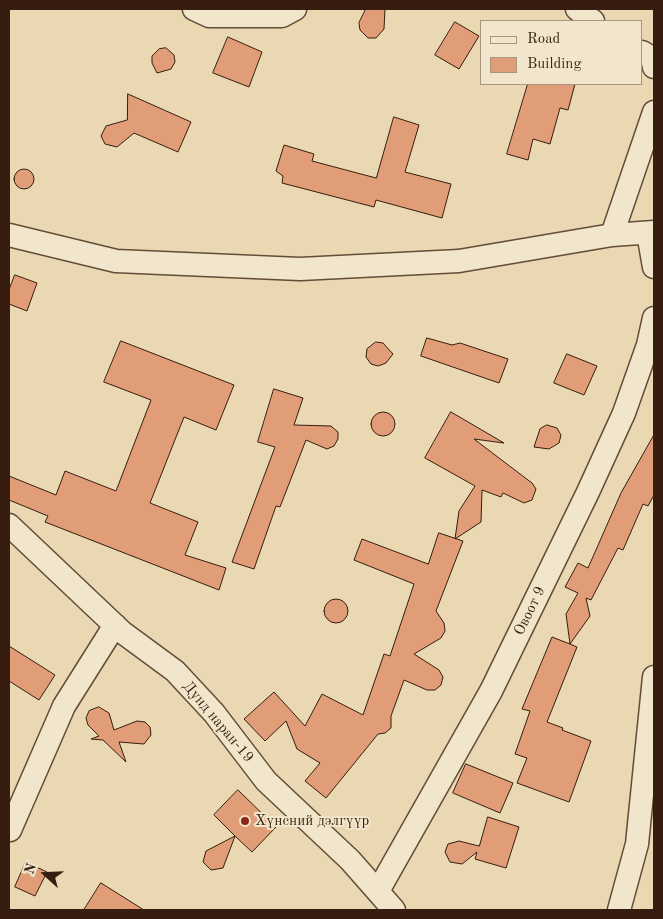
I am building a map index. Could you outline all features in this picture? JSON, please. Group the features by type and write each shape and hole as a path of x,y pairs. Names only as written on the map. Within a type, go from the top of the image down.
{"street":[{"path":"194,9 209,16 282,16 295,9"},
{"path":"577,9 592,20"},
{"path":"643,53 652,58 654,68"},
{"path":"612,235 654,112"},
{"path":"9,235 116,261 300,269 459,261 612,235 651,232 654,267"},
{"name":"Овоот 9","path":"378,891 491,691 584,500 624,413 648,345 654,318"},
{"name":"Дунд наран-19","path":"9,525 115,625 175,672 214,713 266,781 350,860 394,910"},
{"path":"10,830 64,706 115,625"},
{"path":"620,910 637,844 654,677"}],"building":[{"path":"366,9 385,9 384,29 376,38 368,38 360,30 359,23"},
{"path":"455,22 479,36 459,69 435,55"},
{"path":"228,37 262,52 249,87 213,73"},
{"path":"166,48 174,55 175,62 171,69 157,73 152,63 152,56 159,49"},
{"path":"528,85 575,85 568,110 560,108 550,144 533,139 528,160 507,154"},
{"path":"128,94 191,122 178,152 134,133 117,147 105,144 101,136 106,126 127,120"},
{"path":"394,117 419,125 405,172 451,184 442,218 376,200 374,207 282,183 283,176 276,171 284,145 314,154 312,161 376,178"},
{"path":"20,169 28,169 34,175 34,183 28,189 20,189 14,183 14,175"},
{"path":"15,275 37,283 27,311 9,304 9,290"},
{"path":"427,338 452,345 460,343 508,359 499,383 421,356"},
{"path":"121,341 234,385 216,430 184,417 150,503 198,522 185,555 226,568 219,590 45,522 48,516 9,500 9,476 56,495 65,471 116,491 151,400 104,382"},
{"path":"376,342 383,343 393,354 386,363 378,366 371,364 366,357 367,349"},
{"path":"567,354 597,366 584,395 554,383"},
{"path":"274,389 303,398 294,425 331,426 338,432 338,439 334,446 327,449 306,440 280,507 276,506 254,569 232,562 275,447 258,442"},
{"path":"383,412 388,413 394,419 394,429 388,435 383,436 378,435 372,429 371,424 372,419 378,413"},
{"path":"451,412 504,443 474,439 532,483 536,489 532,500 524,503 503,493 501,497 482,490 481,522 455,539 459,511 475,486 425,458"},
{"path":"547,425 557,428 561,435 559,443 549,449 534,447 540,429"},
{"path":"654,435 654,495 648,506 643,504 623,550 618,548 591,600 586,598 590,616 570,644 566,614 578,593 565,587 578,563 588,568 621,493"},
{"path":"439,533 463,541 436,611 444,623 445,631 441,638 414,654 439,670 443,677 441,685 435,690 427,690 404,680 391,716 391,728 385,733 378,734 326,798 305,781 320,763 297,749 286,721 265,741 244,719 274,692 305,726 322,694 363,715 384,654 390,656 414,584 354,560 362,539 428,564"},
{"path":"336,599 341,600 347,606 347,616 341,622 336,623 331,622 325,616 324,611 325,606 331,600"},
{"path":"552,637 577,647 547,722 591,741 569,802 517,783 527,758 515,754 530,711 522,709"},
{"path":"9,646 55,675 39,700 9,681"},
{"path":"99,707 109,713 114,730 137,721 145,722 150,727 151,735 144,744 119,742 126,762 103,740 91,739 99,736 88,725 86,718 89,711"},
{"path":"466,764 513,783 500,813 453,793"},
{"name":"Хүнсний дэлгүүр","path":"238,790 276,827 252,852 214,815"},
{"path":"488,817 519,827 506,868 475,859 477,852 462,864 450,862 445,852 448,844 459,841 479,846"},
{"path":"235,836 223,868 211,870 203,862 206,851"},
{"path":"26,862 47,872 35,896 15,887"},
{"path":"101,883 144,910 84,910"}],"place":[{"name":"Хүнсний дэлгүүр","path":"245,821"}]}
